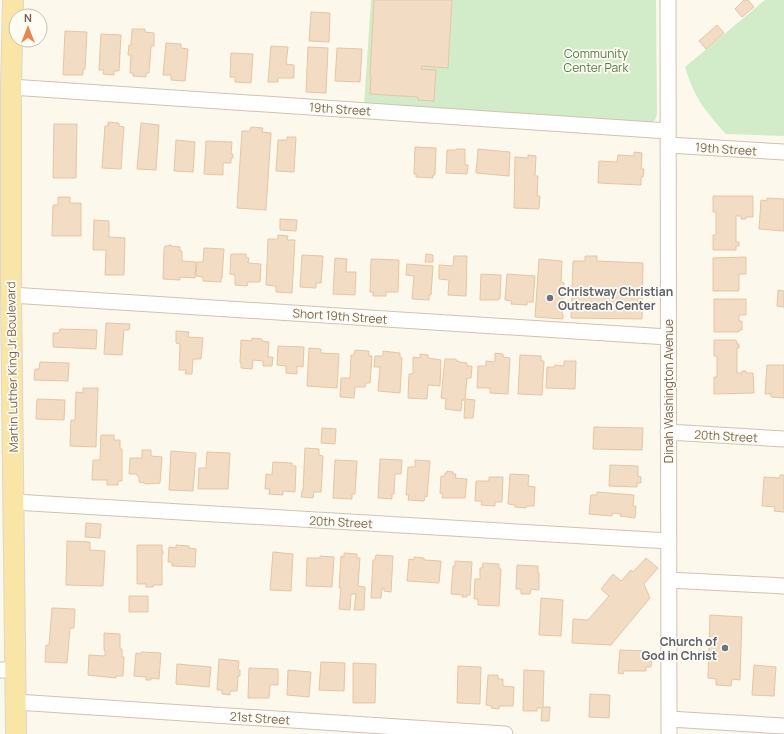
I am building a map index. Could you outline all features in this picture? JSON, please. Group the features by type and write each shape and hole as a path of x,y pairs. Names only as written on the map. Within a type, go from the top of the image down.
{"main road":[{"name":"Martin Luther King Jr Boulevard","path":"13,0 6,204 11,295 6,453 14,502 7,670 16,702 16,734"}],"street":[{"name":"Dinah Washington Avenue","path":"668,0 669,734"},
{"name":"19th Street","path":"11,88 668,138 784,152"},
{"name":"Short 19th Street","path":"11,295 668,337"},
{"name":"20th Street","path":"668,432 784,439"},
{"name":"20th Street","path":"14,502 669,541"},
{"path":"669,580 784,586"},
{"name":"21st Street","path":"16,702 505,734"},
{"path":"670,719 784,726"}],"green space":[{"name":"Community Center Park","path":"371,0 656,0 657,114 655,120 651,123 364,106"},
{"path":"765,0 784,0 784,136 726,134 712,118 696,95 688,78 685,67"}],"building":[{"path":"374,0 452,0 448,68 422,66 421,69 436,70 434,101 418,100 418,97 370,94"},
{"path":"744,0 748,0 754,7 742,17 735,9"},
{"path":"311,12 330,13 329,42 309,41"},
{"path":"717,25 724,33 706,49 699,41"},
{"path":"132,29 145,29 145,32 154,33 154,46 151,46 149,73 146,73 146,77 133,76 133,73 130,73 131,55 128,55 129,45 131,45"},
{"path":"65,31 87,32 85,69 83,69 83,75 63,75"},
{"path":"101,34 121,35 119,71 114,71 114,75 103,74 104,70 99,70"},
{"path":"166,43 181,44 181,48 188,49 185,81 171,80 171,75 163,75"},
{"path":"271,46 288,47 286,64 294,65 294,78 278,78 278,82 268,82"},
{"path":"308,47 328,48 326,93 306,92"},
{"path":"337,48 362,49 360,82 335,81"},
{"path":"231,53 253,54 251,83 235,82 235,77 230,77"},
{"path":"108,122 119,123 119,126 124,127 121,169 102,168 105,126 108,126"},
{"path":"141,123 159,125 156,170 137,169"},
{"path":"54,124 77,124 76,178 53,178"},
{"path":"251,127 263,128 262,132 271,133 266,210 237,208 242,131 250,131"},
{"path":"287,137 296,137 294,172 276,171 278,140 287,140"},
{"path":"176,140 195,142 193,172 174,171"},
{"path":"206,141 232,142 231,154 233,154 233,158 231,158 231,163 223,163 223,175 204,174"},
{"path":"415,147 436,148 435,175 433,175 433,178 416,177 416,174 414,174"},
{"path":"465,149 465,165 468,165 467,174 446,173 447,150"},
{"path":"478,149 510,152 509,176 476,173"},
{"path":"634,152 642,153 641,169 644,169 643,177 641,177 641,185 598,183 599,161 617,162 618,155 634,156"},
{"path":"528,155 536,156 535,176 538,176 537,196 540,196 539,209 514,208 515,157 528,158"},
{"path":"713,196 753,196 753,217 741,219 741,216 736,216 736,242 739,242 739,246 736,246 736,250 713,250 713,235 716,235 716,212 713,212"},
{"path":"58,197 70,197 70,203 81,203 81,236 52,236 53,205 58,205"},
{"path":"767,198 784,199 784,231 759,229 761,200 767,201"},
{"path":"280,219 297,220 296,231 280,230"},
{"path":"94,220 109,221 109,237 125,238 124,275 105,275 106,250 93,250"},
{"path":"278,235 288,236 287,240 295,240 292,293 276,292 276,286 266,285 268,239 278,239"},
{"path":"169,245 180,247 180,251 182,251 182,261 196,262 195,278 180,277 180,280 163,279 164,249 165,246"},
{"path":"204,248 224,249 221,282 203,281 203,277 196,276 197,262 203,262"},
{"path":"231,254 246,254 246,257 249,258 248,263 261,264 260,282 248,282 247,286 235,285 235,275 230,274"},
{"path":"426,254 433,255 433,262 425,262"},
{"path":"302,255 323,256 321,283 316,283 316,288 300,287"},
{"path":"454,256 467,256 466,296 448,295 449,280 439,279 439,265 453,266"},
{"path":"585,256 597,256 597,261 643,263 642,319 571,318 573,261 585,261"},
{"path":"746,257 746,274 739,274 739,291 713,291 713,258"},
{"path":"335,258 347,259 346,272 356,272 355,295 333,294"},
{"path":"371,259 399,260 398,292 386,292 386,296 373,296 373,292 370,292"},
{"name":"Christway Christian Outreach Center","path":"539,259 562,261 561,282 564,283 563,319 535,317"},
{"path":"407,264 433,266 431,295 429,295 429,300 412,299 414,276 406,275"},
{"path":"481,274 501,275 500,299 480,300"},
{"path":"507,274 535,276 533,302 527,302 527,305 511,304 512,301 505,300"},
{"path":"778,290 784,291 784,307 777,306"},
{"path":"714,299 746,299 746,315 739,315 739,321 742,321 742,330 739,330 739,332 714,332"},
{"path":"106,323 130,324 129,330 124,330 122,355 104,354"},
{"path":"60,329 97,330 96,349 53,347 53,333 59,333"},
{"path":"176,331 189,332 188,337 203,338 201,359 193,359 192,374 185,374 186,370 179,370 180,344 176,343"},
{"path":"252,338 262,339 262,341 269,342 268,357 273,357 272,366 263,366 263,361 253,360 252,369 241,368 241,340 252,341"},
{"path":"714,340 736,340 737,344 739,344 739,348 737,348 737,373 746,371 746,373 753,373 754,393 714,394 714,377 717,377 717,356 714,356"},
{"path":"278,346 304,347 303,367 297,366 297,374 286,373 286,366 277,365"},
{"path":"309,348 321,349 321,353 339,354 337,388 307,386"},
{"path":"355,350 369,351 369,356 372,356 370,383 366,383 365,387 355,387 354,398 340,397 341,378 350,378 351,355 354,355"},
{"path":"383,351 400,353 400,357 402,358 400,393 378,391 380,367 374,367 375,356 383,356"},
{"path":"495,353 503,354 503,357 510,358 508,394 490,393 490,388 477,388 478,366 486,366 486,361 495,362"},
{"path":"420,354 428,355 428,358 441,360 440,386 428,385 427,399 408,398 409,374 413,374 413,357 420,358"},
{"path":"520,355 541,356 541,361 544,361 542,395 518,394"},
{"path":"445,359 456,359 456,361 467,363 467,366 472,366 471,378 467,378 465,399 475,400 473,418 464,418 465,400 462,400 461,411 445,409 446,399 441,398"},
{"path":"564,361 576,361 575,389 546,388 547,367 555,367 555,365 564,366"},
{"path":"40,362 69,363 68,381 34,380 35,369 39,369"},
{"path":"767,365 784,365 784,398 771,397 771,394 765,394"},
{"path":"83,388 98,388 96,447 70,446 71,420 75,420 76,392 83,393"},
{"path":"37,399 65,400 64,420 36,419"},
{"path":"594,427 643,428 642,450 593,449"},
{"path":"322,428 336,429 335,444 321,443"},
{"path":"101,435 114,435 114,440 120,440 120,449 122,449 122,481 118,481 118,485 107,485 107,480 92,480 93,460 100,460"},
{"path":"305,448 319,449 319,455 323,456 321,492 314,492 313,498 301,497 303,491"},
{"path":"142,450 151,450 151,456 162,457 160,483 145,484 139,482 139,477 136,474 129,474 130,458 142,458"},
{"path":"171,451 196,453 193,491 169,490"},
{"path":"207,452 230,453 228,489 198,489 199,468 206,468"},
{"path":"380,459 402,460 401,474 395,474 394,494 392,494 392,499 378,498"},
{"path":"335,460 357,461 355,494 352,494 352,499 333,498"},
{"path":"415,460 430,461 427,497 425,496 424,501 408,500 409,495 406,495 408,467 415,467"},
{"path":"273,462 292,463 292,466 296,466 295,492 283,491 283,495 269,494 270,489 265,489 266,474 272,475"},
{"path":"610,465 638,466 638,476 641,477 641,483 637,483 637,487 609,486"},
{"path":"447,471 456,474 455,478 467,479 465,498 442,498 443,494 440,493 441,476 445,476"},
{"path":"510,474 529,475 528,486 535,487 534,506 527,506 526,508 515,507 515,505 508,504"},
{"path":"780,475 784,475 784,512 774,511 775,507 762,506 764,477 780,478"},
{"path":"489,477 503,477 502,502 495,502 495,506 481,505 482,501 475,501 476,481 489,481"},
{"path":"597,492 634,495 633,506 636,506 635,518 620,516 621,514 612,513 612,516 589,514 591,495 597,495"},
{"path":"86,523 101,524 100,538 85,537"},
{"path":"67,541 90,542 90,550 105,551 103,586 66,585"},
{"path":"137,545 162,545 162,585 146,587 146,584 137,584"},
{"path":"176,545 189,546 189,548 196,549 195,567 172,566 172,562 168,562 169,547 176,548"},
{"path":"273,552 293,554 291,591 270,590"},
{"path":"344,553 357,554 357,558 360,558 358,586 365,587 364,610 354,610 356,594 351,594 350,610 339,609 341,588 339,588 341,556 344,557"},
{"path":"376,555 393,556 391,592 384,591 384,588 382,588 381,598 371,598 373,560 375,560"},
{"path":"320,556 334,557 332,587 306,586 307,558 320,558"},
{"path":"414,557 424,558 424,560 441,561 439,583 407,581 409,559 414,560"},
{"path":"646,558 658,568 644,584 650,598 611,645 572,643 573,619 588,620 609,596 601,589 613,574 621,581 631,570 633,572"},
{"path":"455,561 472,562 470,595 467,595 467,597 462,597 463,595 451,594 453,566 455,566"},
{"path":"483,563 499,564 499,569 501,569 499,606 478,605 478,599 474,599 475,579 480,579 480,568 482,568"},
{"path":"517,565 538,566 539,590 531,589 530,594 521,594 521,589 516,589"},
{"path":"129,596 148,596 148,612 129,612"},
{"path":"541,598 563,600 561,636 539,635"},
{"path":"52,608 75,609 74,628 70,628 67,663 45,662 46,645 49,645"},
{"name":"Church of God in Christ","path":"710,615 742,617 740,680 732,679 731,686 716,685 716,679 708,678"},
{"path":"104,633 120,634 120,649 122,649 122,657 124,657 123,676 116,676 116,678 88,675 89,655 105,656"},
{"path":"620,650 648,651 647,655 652,655 651,667 646,667 646,671 624,671 623,674 618,673"},
{"path":"141,652 161,653 159,679 151,678 151,680 146,680 146,677 134,676 136,653 141,654"},
{"path":"219,659 239,661 238,670 240,670 240,676 238,676 237,691 230,691 230,695 222,694 222,690 217,690"},
{"path":"321,662 345,663 344,691 319,690"},
{"path":"353,663 376,664 375,703 353,703"},
{"path":"177,664 211,667 209,687 176,684"},
{"path":"754,665 776,667 774,696 752,695"},
{"path":"458,666 481,667 480,704 457,703"},
{"path":"249,668 278,669 278,685 270,685 269,698 248,698"},
{"path":"288,670 311,672 309,697 287,695"},
{"path":"524,670 544,671 543,707 550,707 549,721 541,721 542,708 537,708 537,711 523,711"},
{"path":"488,675 498,675 498,679 503,679 503,686 514,687 513,706 499,706 499,709 491,708 492,706 486,705"},
{"path":"590,694 610,695 609,718 589,717"}],"place":[{"name":"Christway Christian Outreach Center","path":"550,298"},
{"name":"Church of God in Christ","path":"725,648"}]}
